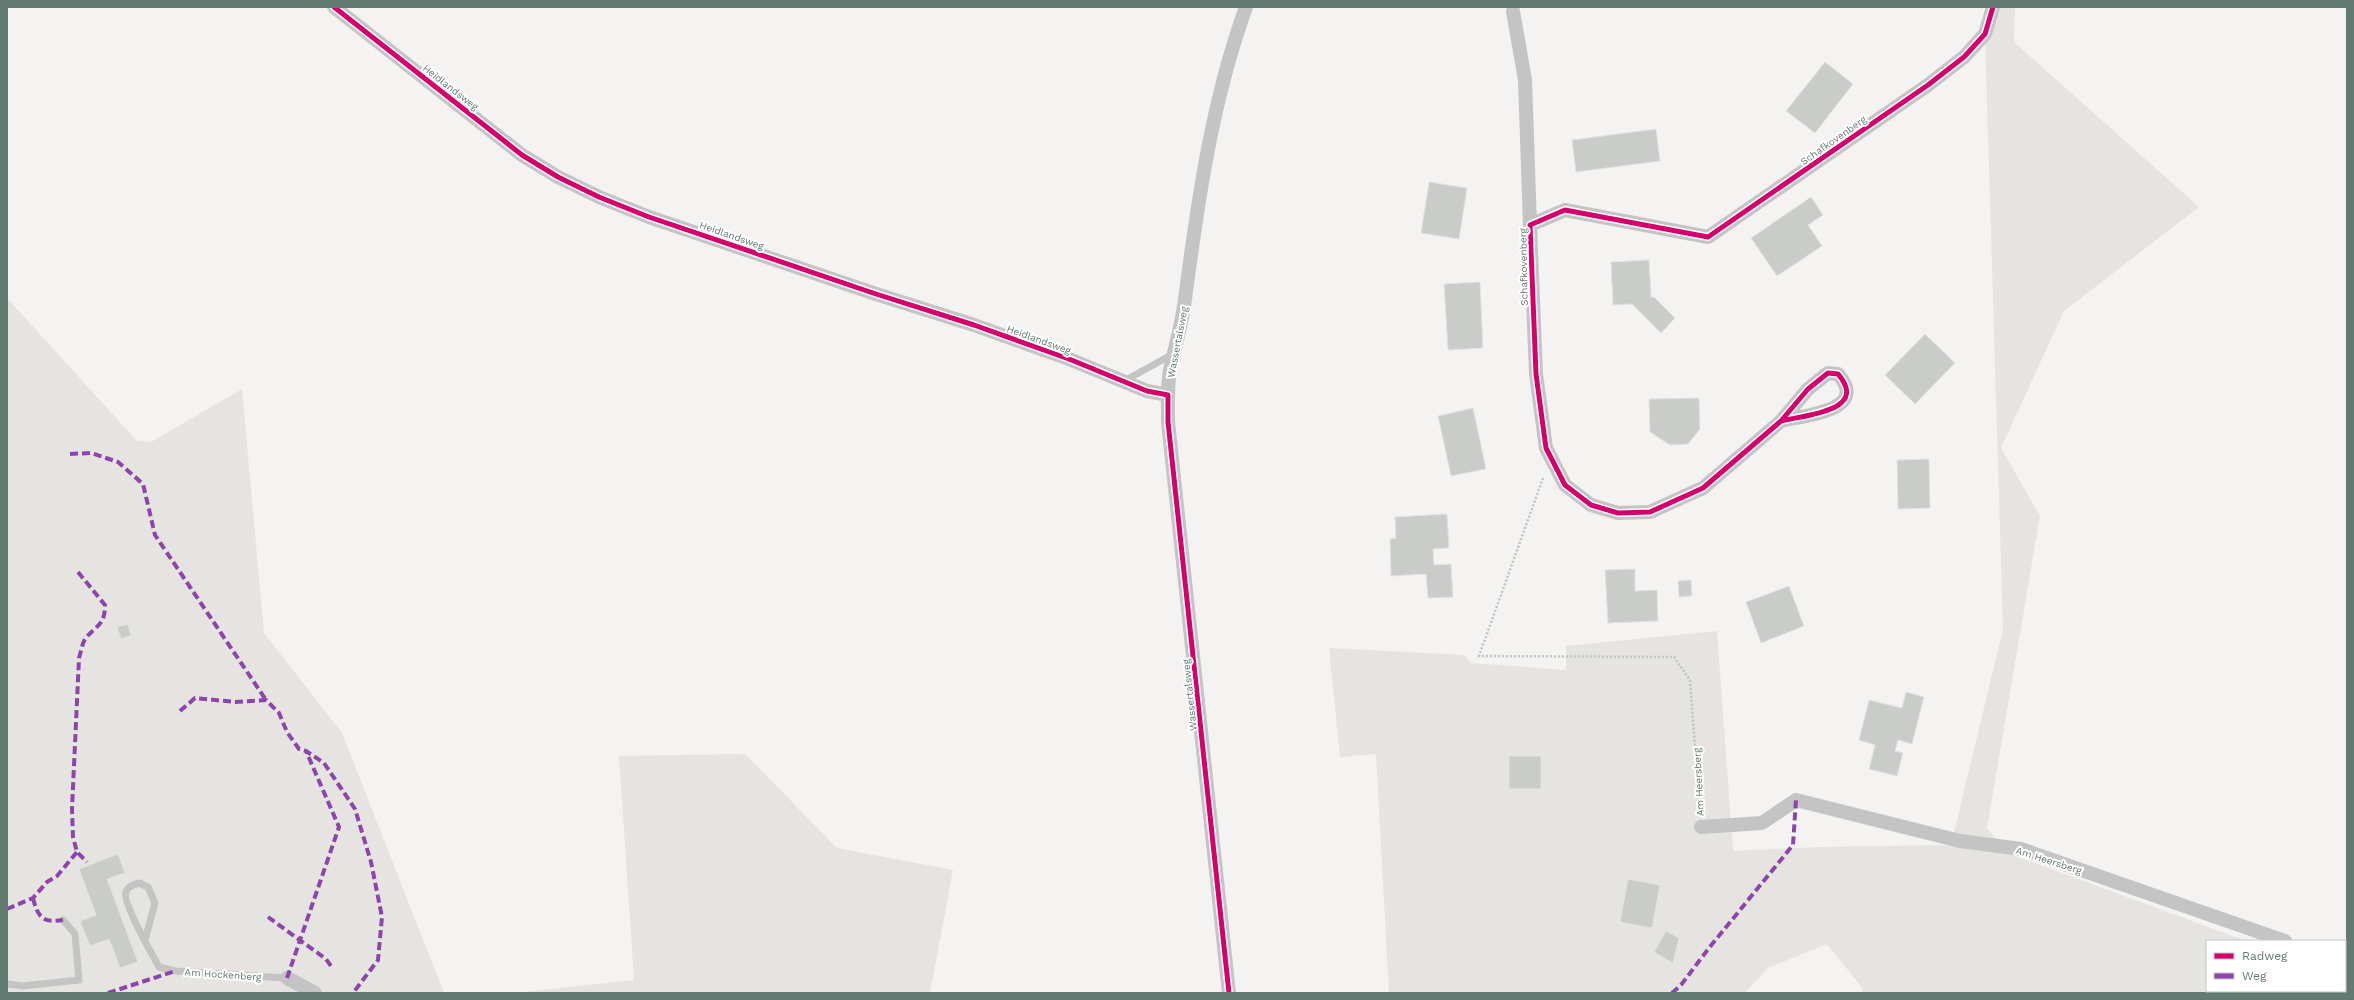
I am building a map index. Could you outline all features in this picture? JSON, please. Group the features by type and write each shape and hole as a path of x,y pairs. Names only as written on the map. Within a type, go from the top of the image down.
{"street":[{"name":"Heidlandsweg","path":"334,7 522,155 558,177 599,197 649,216 876,294 974,325 1147,391 1168,395"},
{"name":"Wassertalsweg","path":"1229,993 1168,422 1168,395 1183,316 1208,148 1216,109 1246,7"},
{"name":"Schafkovenberg","path":"1530,225 1565,210 1708,237 1928,85 1964,57 1985,34 1993,7"},
{"name":"Schafkovenberg","path":"1512,11 1524,80 1536,374 1546,448 1565,485 1591,505 1618,513 1650,512 1703,488 1781,421"},
{"name":"Am Heersberg","path":"1701,827 1762,823 1796,800 1960,840 2021,849 2282,940"},
{"name":"Am Hockenberg","path":"287,978 315,993"}],"lane":[{"path":"1124,381 1175,353"},
{"name":"Am Hockenberg","path":"145,940 155,903 148,886 139,882 131,886 126,891 125,896 145,940 159,967 175,971 287,978"},
{"path":"7,984 23,986 79,980 75,934 63,920"}],"shaded area":[{"path":"1993,7 2015,7 2014,42 2199,207 2064,311 2001,448 2040,516 1987,828 2008,853 2243,940 2206,940 2206,992 2346,992 2346,972 2347,993 1861,993 1863,989 1827,944 1768,968 1745,993 1389,993 1376,754 1340,757 1329,648 1464,655 1471,663 1566,670 1566,646 1717,631 1733,851 1818,847 1951,845 2003,629 1985,34"},
{"path":"7,298 137,441 151,442 242,389 264,633 342,733 444,993 7,993"},
{"path":"745,754 837,848 953,870 930,993 514,993 634,980 619,756"}],"building":[{"path":"1825,62 1853,84 1815,133 1786,111"},
{"path":"1656,129 1660,161 1576,172 1572,140"},
{"path":"1429,182 1467,188 1459,239 1421,233"},
{"path":"1811,197 1823,215 1808,225 1822,246 1777,276 1751,238"},
{"path":"1649,260 1651,297 1654,297 1675,318 1661,333 1632,304 1613,305 1611,262"},
{"path":"1480,282 1483,348 1448,350 1444,284"},
{"path":"1925,334 1955,363 1915,404 1885,375"},
{"path":"1699,398 1700,429 1688,444 1670,445 1650,432 1649,399"},
{"path":"1473,408 1486,469 1451,476 1438,416"},
{"path":"1929,459 1930,508 1898,509 1897,460"},
{"path":"1447,514 1449,548 1433,549 1434,565 1451,564 1453,597 1428,598 1426,574 1391,576 1390,539 1396,538 1395,517"},
{"path":"1635,569 1635,591 1657,590 1658,621 1608,623 1605,570"},
{"path":"1691,580 1692,596 1679,597 1678,581"},
{"path":"1789,586 1804,626 1761,643 1746,602"},
{"path":"128,624 131,636 121,639 117,627"},
{"path":"1906,692 1924,697 1912,744 1898,740 1895,751 1903,753 1897,776 1869,769 1875,745 1859,740 1869,700 1902,708"},
{"path":"1509,756 1541,756 1541,789 1509,789"},
{"path":"118,854 125,873 107,879 138,962 120,968 109,939 90,946 80,921 96,915 79,869"},
{"path":"1628,879 1660,885 1652,928 1620,922"},
{"path":"1666,931 1679,938 1673,963 1654,952"}],"marked path":[{"path":"70,454 91,453 118,462 143,484 155,535 266,700"},
{"path":"78,572 105,605 105,612 102,621 85,639 79,658 72,809 73,837 77,852 87,862"},
{"path":"180,711 195,698 235,702 266,700 279,713 287,732 299,749 306,751 324,763 355,809 371,862 382,917 378,960 353,993"},
{"path":"287,978 339,827 306,751"},
{"path":"1672,993 1681,985 1709,948 1793,845 1796,800"},
{"path":"7,909 33,898 47,882 57,876 77,852"},
{"path":"33,898 39,915 42,918 51,921 63,920"},
{"path":"268,917 326,959 331,966"},
{"path":"108,993 175,971"}],"cycle path":[{"path":"334,7 522,155 558,177 599,197 649,217 876,294 974,325 1069,359 1147,391 1168,395 1168,422 1229,993"},
{"path":"1781,421 1818,413 1840,404 1846,396 1846,386 1838,374 1828,373 1808,389 1781,421 1703,488 1650,512 1618,513 1591,505 1565,485 1546,448 1536,374 1530,225 1565,210 1708,237 1928,85 1964,57 1985,34 1993,7"}]}
